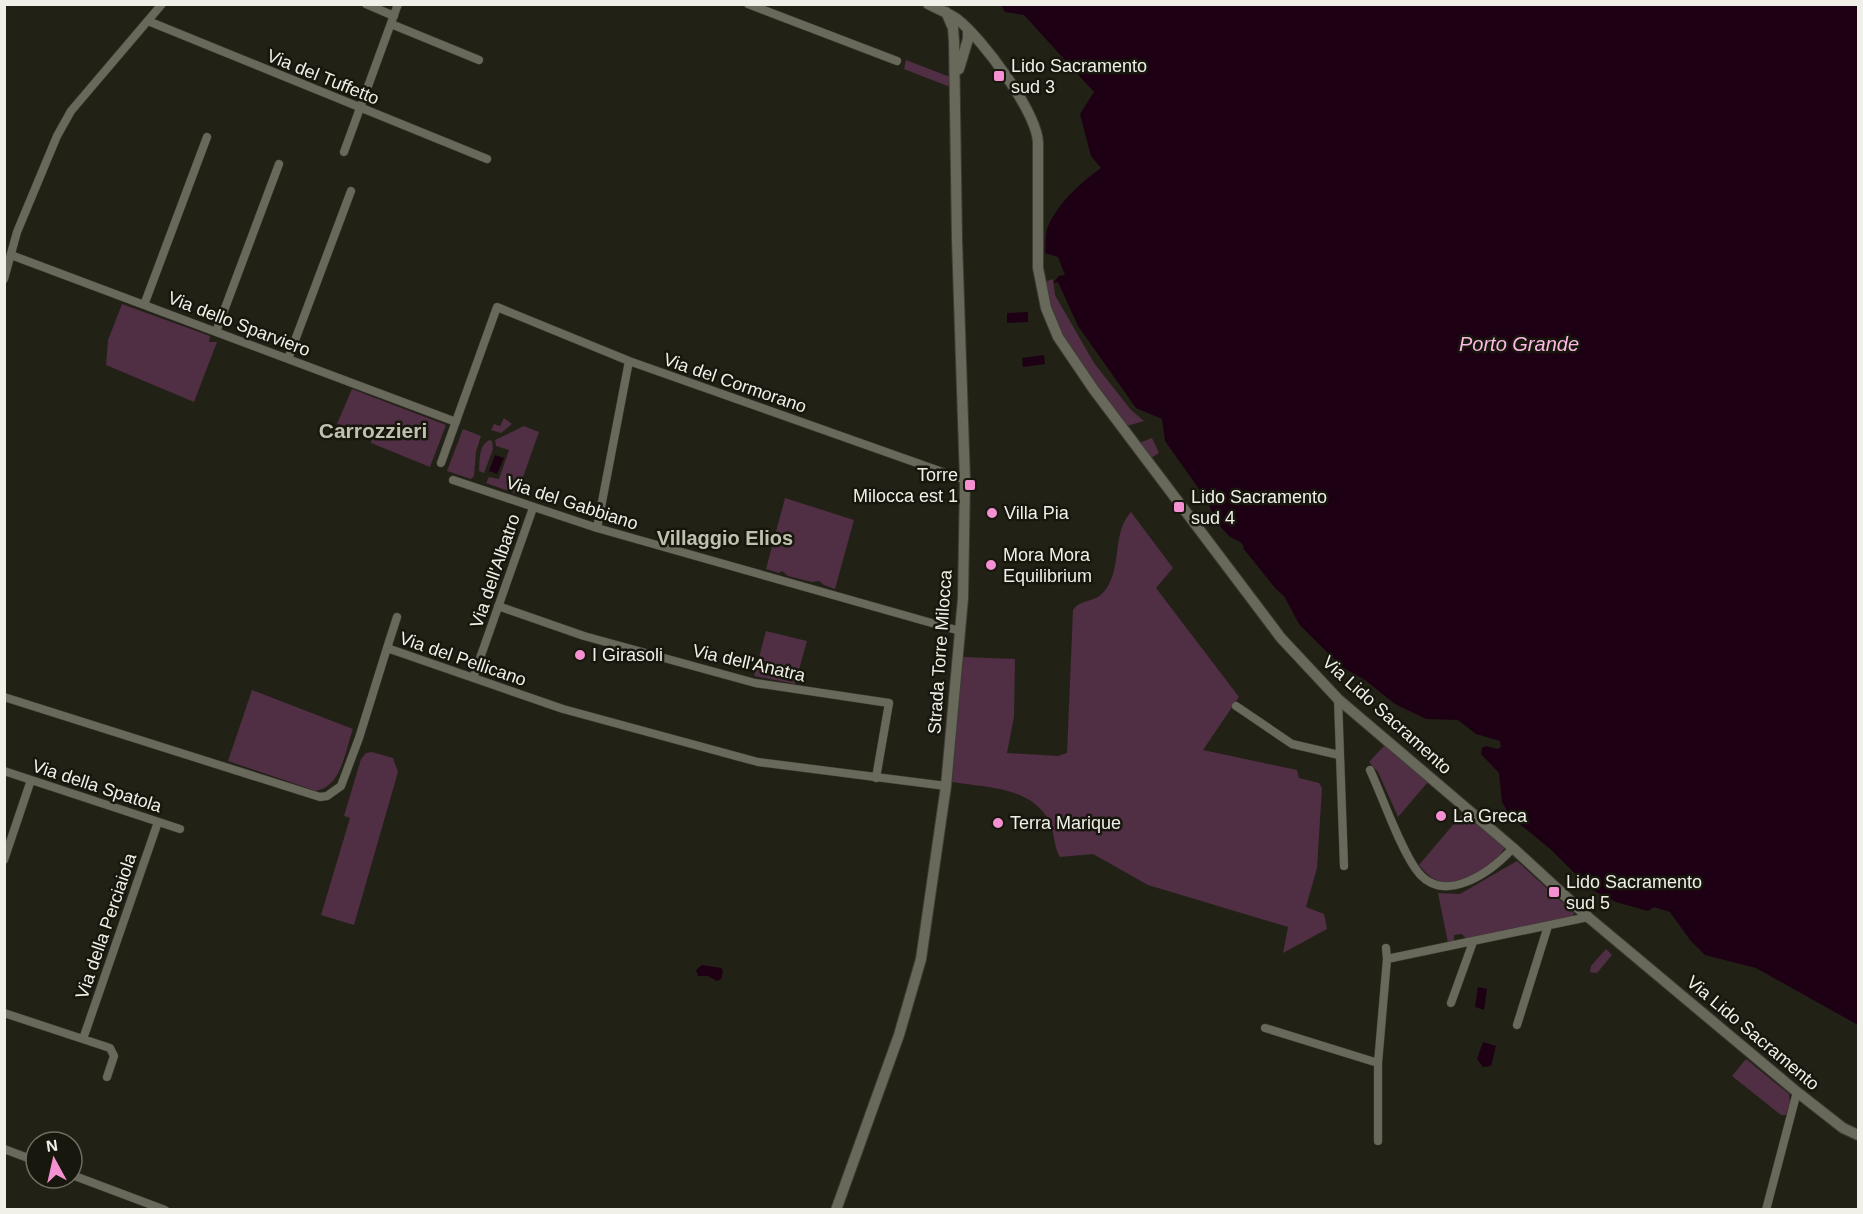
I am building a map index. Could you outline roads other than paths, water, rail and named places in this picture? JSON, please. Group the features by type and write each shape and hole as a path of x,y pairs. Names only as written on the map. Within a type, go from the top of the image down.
{"street":[{"path":"4,279 26,208 71,111 162,4"},
{"path":"366,4 392,20 479,60"},
{"path":"344,152 398,4"},
{"path":"748,4 897,61"},
{"name":"Via Lido Sacramento","path":"928,4 946,12 968,30 986,51 1030,113 1037,132 1038,268 1046,308 1058,337 1094,390 1281,638 1338,699 1513,848 1588,917 1797,1092 1843,1128 1858,1135"},
{"name":"Strada Torre Milocca","path":"836,1209 899,1035 921,958 946,786 960,631 965,480 956,205 954,41 953,28 946,12"},
{"name":"Via del Tuffetto","path":"148,21 487,159"},
{"path":"954,41 962,31 968,30 968,39 955,81"},
{"path":"961,62 974,51 986,51"},
{"path":"144,305 207,137"},
{"path":"216,332 279,164"},
{"path":"288,359 351,191"},
{"name":"Via dello Sparviero","path":"11,255 456,422"},
{"name":"Via del Cormorano","path":"456,422 497,307 629,361 965,480"},
{"path":"597,528 629,361"},
{"path":"441,463 456,422"},
{"name":"Via del Gabbiano","path":"453,480 597,528 960,631"},
{"name":"Via dell'Albatro","path":"473,678 533,508"},
{"name":"Via dell'Anatra","path":"498,606 584,636 755,683 889,703 876,778"},
{"path":"387,648 397,617"},
{"name":"Via del Pellicano","path":"4,697 320,798 341,786 359,738 387,648 563,709 758,762 946,786"},
{"path":"1338,699 1344,866"},
{"path":"1236,706 1292,744 1339,755"},
{"path":"1370,770 1415,869 1432,883 1451,887 1465,884 1501,862 1513,848"},
{"name":"Via della Spatola","path":"4,771 180,829"},
{"path":"4,860 31,780"},
{"name":"Via della Perciaiola","path":"83,1040 158,822"},
{"path":"1387,959 1588,917"},
{"path":"1517,1025 1548,926"},
{"path":"1451,1003 1473,942"},
{"path":"1378,1141 1378,1063 1386,948"},
{"path":"4,1013 110,1048 114,1056 107,1077"},
{"path":"1265,1028 1378,1063"},
{"path":"1766,1209 1797,1092"},
{"path":"4,1149 24,1156"},
{"path":"84,1179 165,1209"}],"water":[{"name":"Porto Grande","path":"1001,5 1858,5 1858,1025 1756,968 1705,955 1690,940 1670,912 1654,907 1648,911 1616,902 1592,890 1549,848 1510,816 1502,802 1499,773 1481,754 1482,748 1486,746 1497,749 1501,747 1500,741 1476,734 1458,720 1426,719 1395,704 1365,680 1342,667 1299,624 1284,596 1243,548 1244,546 1229,536 1216,521 1209,503 1165,441 1162,419 1136,408 1078,326 1058,282 1053,283 1059,276 1065,275 1058,257 1045,253 1047,229 1056,211 1070,195 1101,168 1091,156 1080,114 1094,92 1024,15 1005,12"},
{"path":"1028,312 1028,322 1007,323 1007,313"},
{"path":"1044,355 1045,364 1023,367 1022,358"},
{"path":"495,455 504,458 497,474 489,471"},
{"path":"702,965 721,968 723,971 721,979 717,981 708,976 698,976 696,970"},
{"path":"1478,987 1487,989 1484,1010 1475,1007"},
{"path":"1483,1042 1496,1046 1491,1066 1483,1067 1477,1059"}],"place":[{"name":"Lido Sacramento sud 3","path":"999,76"},
{"name":"Torre Milocca est 1","path":"970,485"},
{"name":"Lido Sacramento sud 4","path":"1179,507"},
{"name":"Villa Pia","path":"992,513"},
{"name":"Mora Mora Equilibrium","path":"991,565"},
{"name":"I Girasoli","path":"580,655"},
{"name":"La Greca","path":"1441,816"},
{"name":"Terra Marique","path":"998,823"},
{"name":"Lido Sacramento sud 5","path":"1554,892"}],"district":[{"name":"Carrozzieri","path":"373,430"},
{"name":"Villaggio Elios","path":"725,538"}]}
